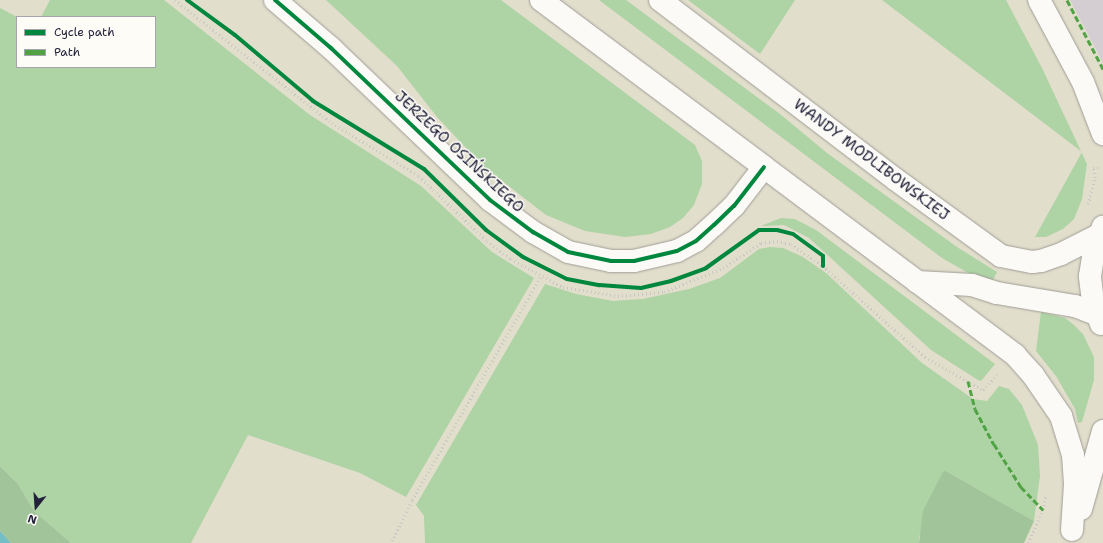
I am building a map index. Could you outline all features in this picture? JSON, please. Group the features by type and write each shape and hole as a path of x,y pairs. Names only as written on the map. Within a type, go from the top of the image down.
{"main road":[{"name":"JERZEGO OSIŃSKIEGO","path":"275,0 331,48 490,200 533,232 568,252 611,261 657,257 677,251 696,241 734,206 764,167"},
{"path":"541,0 1015,356 1033,375 1061,416 1073,455 1075,484 1069,536"},
{"name":"WANDY MODLIBOWSKIEJ","path":"660,0 895,179 1002,256 1032,262 1041,261 1061,254 1101,231"},
{"path":"1039,0 1083,82 1103,134"},
{"path":"1083,82 1103,107"},
{"path":"1100,321 1090,276 1101,231"},
{"path":"917,282 972,286 997,293 1075,306 1100,321"},
{"path":"1069,536 1082,507 1103,431"}],"path":[{"path":"301,91 320,106"},
{"path":"1093,168 1099,168"},
{"path":"823,256 823,266"},
{"path":"392,541 444,442 541,276"},
{"path":"998,374 1003,378"},
{"path":"1028,543 1043,510 1047,488"}],"shaded area":[{"path":"1070,0 1103,0 1103,63"}],"green space":[{"path":"50,0 164,0 310,115 421,186 492,252 534,278 406,497 360,473 248,435 191,543 71,543 34,511 18,484 0,466 0,8 16,16 16,68 156,68 156,16 42,16"},
{"path":"326,0 501,0 695,145 702,161 702,184 694,205 683,218 670,227 651,234 625,237 585,231 546,215 483,166 437,117 397,66"},
{"path":"599,0 626,0 780,114 827,153 957,247 997,272 993,280 970,274 942,258"},
{"path":"688,0 795,0 760,54"},
{"path":"882,0 1006,0 1042,68 1081,151"},
{"path":"1082,153 1087,164 1082,199 1074,219 1063,229 1046,237 1035,237"},
{"path":"781,218 795,219 816,230 995,364 981,381 931,350 809,238 784,225 761,226"},
{"path":"770,247 783,248 803,257 826,273 922,363 973,399 987,401 999,386 1009,389 1022,405 1038,445 1040,476 1034,521 944,470 919,537 919,543 425,543 424,516 416,505 545,284 576,294 613,301 643,299 689,289 720,278 759,249"},
{"path":"1041,312 1065,318 1073,324 1083,334 1094,357 1094,380 1082,422 1078,423 1075,409 1056,376 1036,351"},
{"path":"0,466 18,484 34,511 71,543 11,543 0,531"},
{"path":"944,470 1034,521 1024,543 919,543 923,511"}],"water":[{"path":"0,531 11,543 0,543"}],"marked path":[{"path":"1067,0 1103,69"},
{"path":"968,381 975,409 994,444 1021,487 1043,510"}],"cycle path":[{"path":"187,0 235,35 313,101 424,169 486,230 523,257 567,279 599,285 641,288 671,281 706,268 759,230 777,230 793,234 823,256 823,266"},
{"path":"275,0 331,48 490,200 533,232 568,252 611,261 634,261 677,251 696,241 734,206 764,167"}]}
